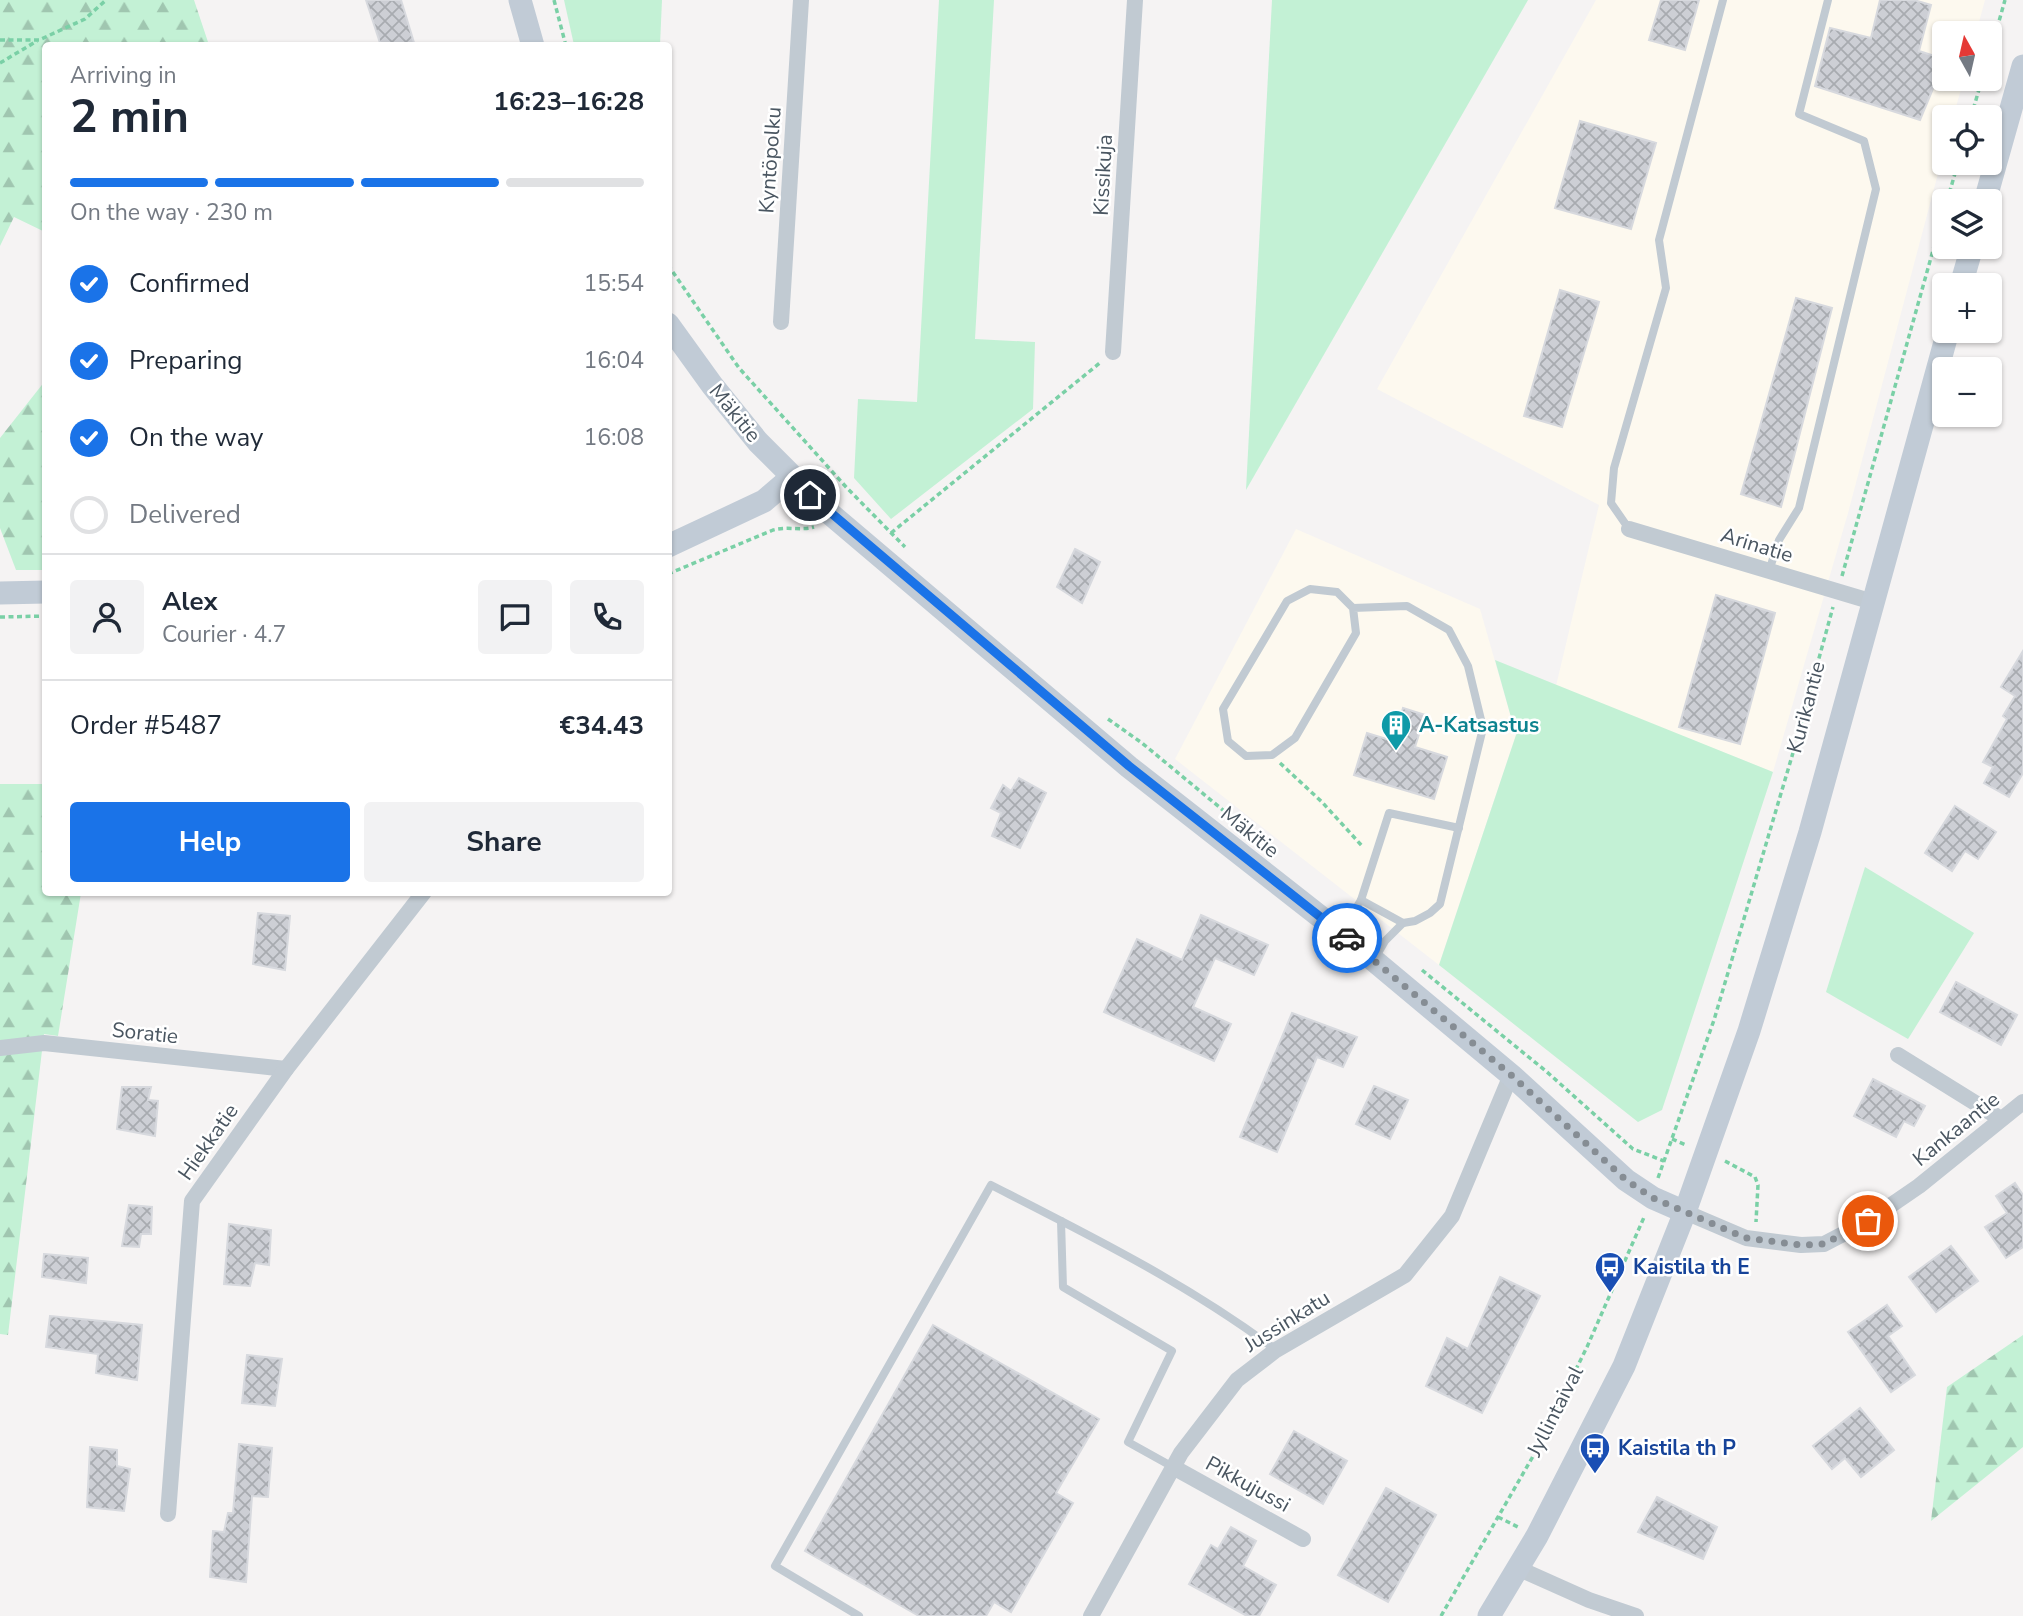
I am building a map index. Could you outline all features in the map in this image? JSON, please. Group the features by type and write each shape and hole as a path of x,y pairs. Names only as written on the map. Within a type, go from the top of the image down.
{"street":[{"path":"520,0 532,42"},
{"name":"Kyntöpolku","path":"781,322 801,0"},
{"name":"Kissikuja","path":"1113,352 1135,0"},
{"path":"1988,189 2023,66"},
{"name":"Mäkitie","path":"672,330 758,442 828,512 1129,766 1341,933 1511,1075 1626,1180 1653,1198 1685,1212"},
{"name":"Kurikantie","path":"1685,1212 1749,1031 1806,845 1945,343"},
{"path":"672,544 764,501 792,477"},
{"name":"Arinatie","path":"1629,529 1873,602"},
{"path":"0,593 42,592"},
{"name":"Hiekkatie","path":"168,1514 192,1201 286,1069 421,896"},
{"name":"Soratie","path":"0,1048 44,1043 286,1069"},
{"path":"1898,1055 2001,1118"},
{"name":"Jussinkatu","path":"1091,1616 1181,1453 1237,1380 1276,1350 1405,1275 1452,1216 1511,1075"},
{"name":"Kankaantie","path":"1685,1212 1754,1240 1801,1245 1824,1244 1868,1221 1919,1186 2023,1102"},
{"name":"Jyllintaival","path":"1489,1616 1537,1536 1624,1366 1685,1212"},
{"name":"Pikkujussi","path":"1173,1467 1303,1539"},
{"path":"1517,1568 1589,1600 1636,1616"}],"lane":[{"path":"1629,529 1611,503 1614,468 1666,288 1659,240 1723,0"},
{"path":"1769,571 1779,540 1798,508 1876,190 1864,141 1799,114 1828,0"},
{"path":"1310,589 1337,592 1353,608 1356,633 1295,738 1272,755 1246,756 1228,741 1223,709 1287,601 1310,589"},
{"path":"1353,608 1407,606 1449,631 1468,666 1483,728 1440,904 1415,921 1403,923 1385,941 1374,961"},
{"path":"1341,933 1361,900 1389,813 1460,828"},
{"path":"1361,900 1403,923"},
{"path":"859,1616 775,1566 991,1185 1117,1249 1213,1306 1276,1350"},
{"path":"1061,1221 1063,1287 1172,1351 1128,1442 1173,1467"}],"path":[{"path":"0,63 39,40 85,19 106,0"},
{"path":"554,0 565,42"},
{"path":"1999,21 2005,0"},
{"path":"0,40 39,40"},
{"name":"Kurikantie","path":"1653,1198 1714,1020 1795,746 1932,254"},
{"path":"672,271 739,368 907,550"},
{"path":"891,533 1113,352"},
{"path":"672,572 773,530 816,527 847,488"},
{"path":"0,617 42,616"},
{"name":"Mäkitie","path":"1102,715 1142,743 1256,838"},
{"path":"1272,755 1322,802 1374,859"},
{"path":"1413,963 1547,1072 1633,1149 1664,1161"},
{"path":"1672,1139 1745,1170 1755,1177 1758,1185 1754,1240"},
{"name":"Jyllintaival","path":"1441,1616 1532,1458 1587,1347 1653,1198"}],"shaded area":[{"path":"1596,0 1985,0 1979,21 1932,21 1932,91 1961,91 1956,105 1932,105 1932,175 1938,175 1848,513 1773,772 1556,686 1599,505 1377,389"},
{"path":"1296,529 1480,609 1516,735 1439,965 1175,759"}],"green space":[{"path":"0,0 194,0 208,42 42,42 42,231 14,217 0,246"},
{"path":"564,0 662,0 660,42 573,42"},
{"path":"939,0 994,0 975,339 1035,342 1033,409 891,519 854,478 858,399 917,402"},
{"path":"1272,0 1528,0 1246,490"},
{"path":"42,385 42,570 16,570 0,528 0,438"},
{"path":"1495,660 1773,772 1662,1110 1638,1122 1439,965 1516,735"},
{"path":"0,784 42,784 42,896 81,896 58,1036 44,1034 8,1335 0,1334"},
{"path":"1865,867 1974,933 1908,1039 1826,992"},
{"path":"2023,1335 2023,1447 1931,1521 1947,1387"}],"building":[{"path":"366,0 401,0 414,42 380,42"},
{"path":"1661,0 1699,0 1685,50 1649,40"},
{"path":"1880,0 1914,0 1931,5 1919,51 1932,55 1932,91 1920,120 1815,86 1830,28 1871,38"},
{"path":"1580,121 1656,143 1631,229 1555,208"},
{"path":"1560,290 1599,302 1562,427 1524,416"},
{"path":"1796,298 1832,308 1781,507 1741,494"},
{"path":"1075,549 1100,562 1082,603 1057,587"},
{"path":"1716,595 1775,613 1740,744 1679,727"},
{"path":"2023,651 2023,773 2009,797 1984,783 1993,767 1983,762 2007,719 2003,716 2015,696 2001,687"},
{"name":"A-Katsastus","path":"1403,708 1425,715 1415,747 1447,757 1434,799 1354,775 1367,733 1393,741"},
{"path":"1019,778 1046,793 1020,848 992,836 1001,813 991,808 1003,785 1011,791"},
{"path":"1955,806 1996,832 1978,859 1965,851 1952,871 1925,853"},
{"path":"258,913 290,916 285,970 253,964"},
{"path":"1201,915 1268,945 1254,975 1215,958 1193,1007 1231,1024 1214,1061 1104,1012 1137,939 1182,960"},
{"path":"1956,982 2017,1015 2001,1045 1940,1012"},
{"path":"1292,1013 1357,1037 1343,1067 1317,1057 1277,1152 1240,1137"},
{"path":"1873,1079 1925,1106 1914,1126 1904,1121 1896,1137 1854,1116"},
{"path":"1374,1086 1408,1100 1390,1139 1356,1124"},
{"path":"122,1087 151,1087 148,1100 158,1101 155,1136 117,1129"},
{"path":"2015,1183 2023,1195 2023,1247 2006,1258 1985,1227 2007,1213 1996,1196"},
{"path":"129,1205 152,1207 151,1234 141,1234 139,1247 122,1246"},
{"path":"229,1224 271,1230 269,1265 255,1263 250,1286 224,1284"},
{"path":"1951,1246 1978,1281 1936,1312 1909,1277"},
{"path":"44,1254 88,1258 86,1283 42,1277"},
{"path":"1500,1277 1540,1296 1482,1413 1426,1386 1447,1338 1468,1349"},
{"path":"1887,1305 1902,1326 1888,1336 1915,1375 1891,1392 1848,1332"},
{"path":"50,1316 142,1325 137,1380 96,1373 98,1354 46,1347"},
{"path":"933,1325 1099,1419 1056,1493 1073,1503 1011,1612 994,1602 986,1616 919,1616 805,1551"},
{"path":"247,1355 282,1359 275,1406 242,1403"},
{"path":"1860,1408 1894,1450 1861,1477 1845,1458 1832,1469 1813,1446"},
{"path":"1294,1431 1347,1461 1323,1504 1270,1474"},
{"path":"239,1444 272,1448 268,1497 252,1496 246,1582 210,1577 213,1531 224,1532 228,1513 233,1513"},
{"path":"90,1447 117,1450 117,1466 130,1469 124,1511 87,1507"},
{"path":"1386,1488 1436,1515 1388,1602 1338,1575"},
{"path":"1657,1497 1717,1527 1703,1559 1638,1532"},
{"path":"1231,1527 1256,1541 1243,1566 1276,1585 1259,1616 1247,1616 1189,1584 1211,1545 1218,1549"}],"way so far":[{"path":"1347,938 1511,1075 1626,1180 1653,1198 1746,1238 1801,1245 1824,1244 1868,1221"}],"place":[{"name":"A-Katsastus","path":"1396,752"},
{"name":"Kaistila th E","path":"1610,1294"},
{"name":"Kaistila th P","path":"1595,1475"}],"route":[{"path":"810,495 1129,766 1347,938"}]}
